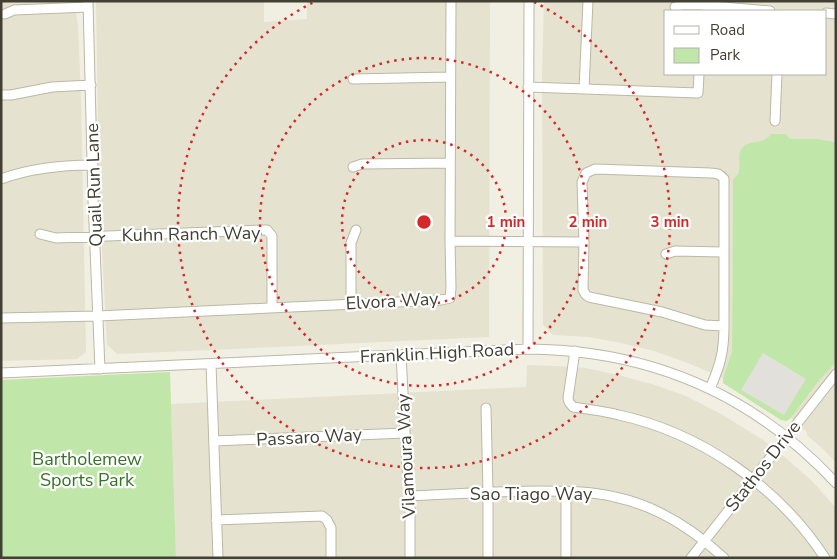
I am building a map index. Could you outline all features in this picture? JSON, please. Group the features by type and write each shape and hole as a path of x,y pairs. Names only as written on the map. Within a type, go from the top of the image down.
{"street":[{"name":"Elvora Way","path":"1,318 98,316 441,300 450,298 451,1"},
{"path":"528,349 529,1"},
{"path":"584,89 588,1"},
{"path":"5,14 14,10 88,4"},
{"name":"Quail Run Lane","path":"88,4 100,369"},
{"path":"675,7 683,5 700,8 747,10"},
{"path":"528,87 698,93 699,75"},
{"path":"775,121 777,75"},
{"path":"353,78 450,77"},
{"path":"1,95 52,87 90,85"},
{"path":"353,167 362,164 450,163"},
{"path":"1,179 50,167 93,165"},
{"path":"710,389 720,366 724,348 724,326 724,252 724,179 718,173 595,170 586,173 582,182 583,290 586,295 662,312 705,325 724,326"},
{"name":"Kuhn Ranch Way","path":"95,236 267,230 272,236 272,308"},
{"path":"351,304 351,243 356,230"},
{"path":"40,234 56,238 95,236"},
{"path":"450,241 584,242"},
{"path":"666,254 675,251 724,252"},
{"name":"Franklin High Road","path":"1,373 528,349 575,351 615,357 644,364 710,389 742,406 786,437 808,455 836,483"},
{"path":"575,351 568,398 573,407 619,414 672,432 714,453 738,468 774,497 811,538 825,558"},
{"name":"Vilamoura Way","path":"401,355 410,496 410,558"},
{"path":"211,364 218,558"},
{"name":"Stathos Drive","path":"691,558 836,374"},
{"path":"486,408 488,558"},
{"name":"Passaro Way","path":"214,441 405,433"},
{"path":"566,491 566,558"},
{"name":"Sao Tiago Way","path":"410,496 566,491 602,494 631,501 671,518 690,530 724,558"},
{"path":"216,520 322,516 327,520 331,528 331,558"}],"shaded area":[{"path":"1,1 74,1 78,25 81,98 86,352 77,359 1,361"},
{"path":"96,1 264,1 264,22 307,19 307,1 490,1 489,337 117,354 107,345 99,192"},
{"path":"544,1 836,1 836,142 817,139 767,139 758,143 749,143 740,152 739,171 733,179 732,351 723,378 654,351 589,337 553,335 543,325 542,75"},
{"path":"763,353 806,379 784,415 741,390"},
{"path":"836,362 836,463 791,418 818,382"},
{"path":"527,365 586,368 618,375 686,396 723,415 763,440 787,459 812,481 836,508 836,558 176,558 171,404 526,387"}],"green space":[{"path":"771,134 786,134 790,139 817,139 836,142 836,362 787,421 781,420 723,383 732,351 733,179 737,176 739,156 742,148 745,145 764,140"},
{"name":"Bartholemew Sports Park","path":"170,372 176,558 1,558 1,380"}]}
